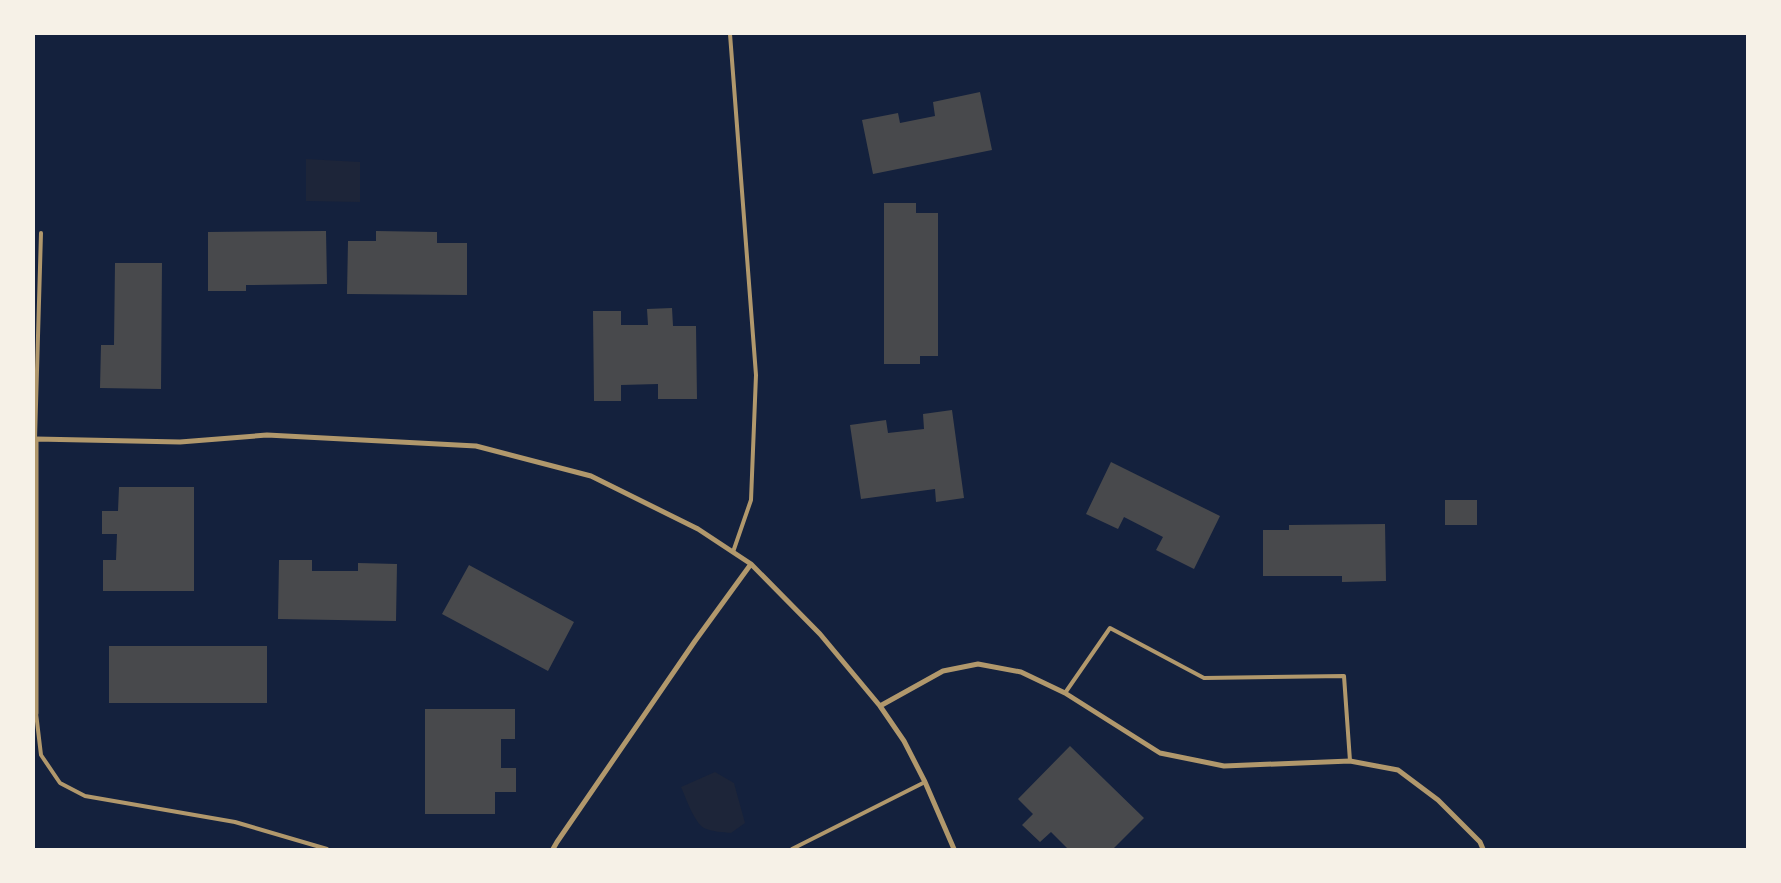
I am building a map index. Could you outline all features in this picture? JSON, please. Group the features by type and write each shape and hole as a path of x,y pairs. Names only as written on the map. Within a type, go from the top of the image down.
{"street":[{"path":"36,713 35,439 180,442 267,435 476,446 591,476 698,529 751,564 820,634 880,706 904,741 926,782 954,849"},
{"path":"553,849 695,641 751,564"},
{"path":"880,706 943,671 978,664 1021,672 1065,693 1160,754 1224,766 1350,761 1398,770 1438,800 1480,842 1483,849"}],"lane":[{"path":"730,34 756,375 751,500 733,552"},
{"path":"35,439 41,233"},
{"path":"1065,693 1110,628 1204,678 1344,676 1350,761"},
{"path":"36,713 41,755 60,783 85,796 235,822 327,849"},
{"path":"792,849 926,782"}],"shaded area":[{"path":"306,159 360,162 360,202 306,201"},
{"path":"715,772 734,783 745,823 731,833 710,830 700,825 681,787"}],"building":[{"path":"980,92 992,150 873,174 862,120 898,113 900,123 935,116 933,102"},
{"path":"884,203 916,203 916,213 938,213 938,356 920,356 920,364 884,364"},
{"path":"326,231 327,284 246,285 246,291 208,291 208,232"},
{"path":"376,231 437,232 437,243 467,243 467,295 347,294 348,241 376,241"},
{"path":"115,263 162,263 161,389 100,388 101,345 114,345"},
{"path":"672,308 673,326 696,326 697,399 658,399 658,384 621,385 621,401 594,401 593,311 621,311 621,325 648,325 647,309"},
{"path":"952,410 964,498 936,502 935,489 861,499 850,425 886,420 888,433 924,429 923,414"},
{"path":"1111,462 1220,516 1194,569 1156,550 1163,537 1124,517 1118,529 1086,514"},
{"path":"119,487 194,487 194,591 103,591 103,560 116,560 117,534 102,534 102,511 118,511"},
{"path":"1445,500 1477,500 1477,525 1445,525"},
{"path":"1385,524 1386,581 1342,582 1342,576 1263,576 1263,530 1289,530 1289,525"},
{"path":"279,560 312,560 312,571 358,571 358,563 397,564 396,621 278,619"},
{"path":"469,565 574,622 548,671 442,614"},
{"path":"109,646 267,646 267,703 109,703"},
{"path":"425,709 515,709 515,739 501,739 501,768 516,768 516,792 495,792 495,814 425,814"},
{"path":"1070,746 1144,818 1113,849 1068,849 1051,832 1040,842 1022,825 1033,814 1018,799"}]}
